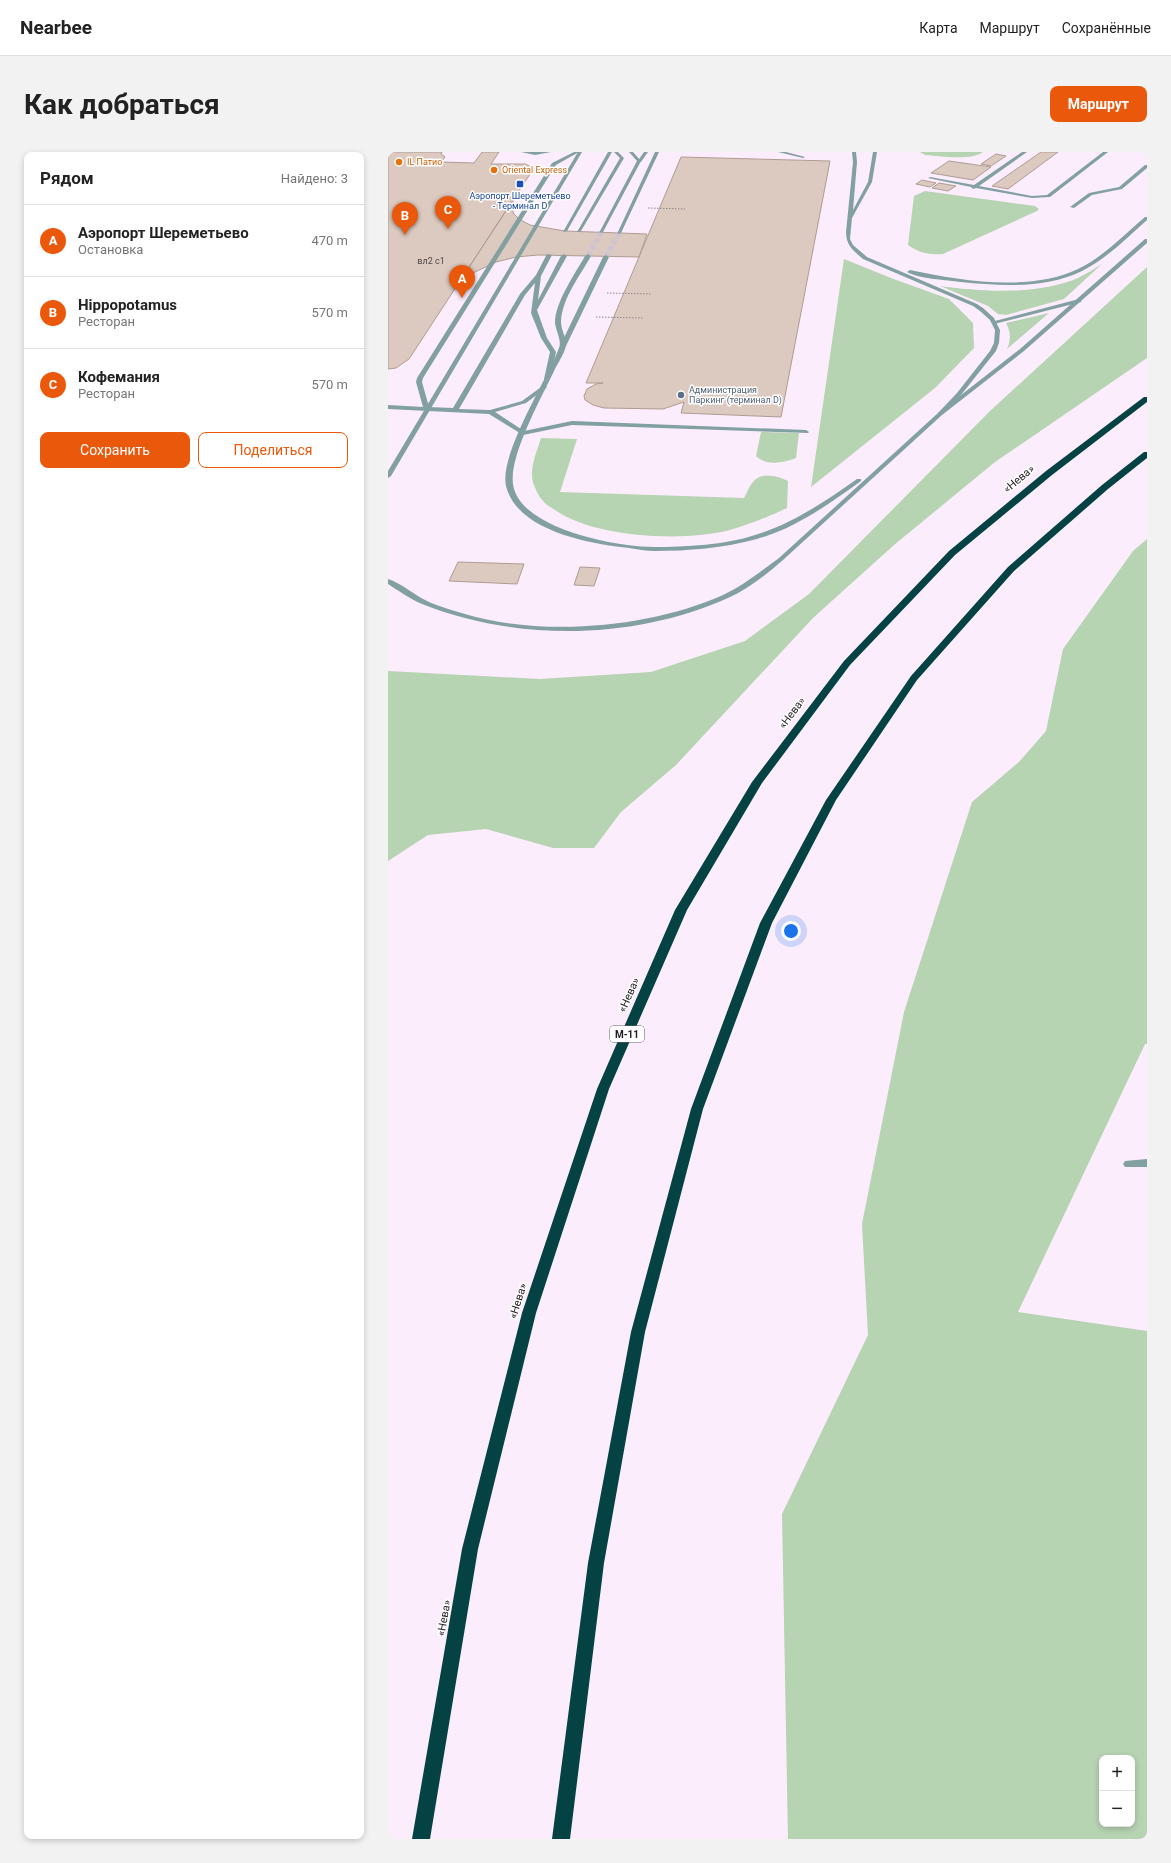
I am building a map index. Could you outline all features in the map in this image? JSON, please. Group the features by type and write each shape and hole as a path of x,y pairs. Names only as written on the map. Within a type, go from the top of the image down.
{"highway":[{"name":"«Нева»","path":"421,1839 470,1549 529,1313 603,1090 681,910 757,782 847,663 952,553 1049,473 1147,399"},
{"path":"561,1839 596,1563 638,1332 697,1109 766,923 831,800 914,678 1011,569 1105,487 1147,454"}],"street":[{"path":"523,152 535,154 548,152"},
{"path":"427,409 419,382 420,378 554,164 577,152"},
{"path":"388,476 580,152"},
{"path":"565,230 610,152"},
{"path":"579,231 622,158 616,152"},
{"path":"631,152 639,161"},
{"path":"601,232 639,161 646,152"},
{"path":"619,233 657,152"},
{"path":"780,152 803,157"},
{"path":"854,152 855,162 848,232 848,239 851,246 865,258 883,267 964,299 983,311 994,322 999,336 993,351 959,394 940,414"},
{"path":"850,219 868,187 875,152"},
{"path":"973,188 1025,152"},
{"path":"1095,152 1105,153"},
{"path":"930,178 973,188 1032,197 1048,196 1105,153"},
{"path":"1072,207 1091,194 1120,188 1147,166"},
{"path":"883,267 935,278 977,282 1031,282 1058,277 1078,271 1104,256 1147,218"},
{"path":"388,581 417,600 438,609 494,623 549,628 616,625 652,620 706,605 745,586 775,564 940,414 1022,350 1147,240"},
{"path":"456,409 523,294 538,276 550,255"},
{"path":"534,313 564,256"},
{"path":"563,346 558,323 561,305 588,256"},
{"path":"606,257 513,452 509,483 512,494 528,514 552,528 580,538 603,543 653,549 708,546 756,537 778,529 817,510 888,460"},
{"path":"538,276 534,313 544,338 553,352 547,379"},
{"path":"994,322 1079,301"},
{"path":"388,407 456,409 490,412 524,402 544,387"},
{"path":"490,412 523,433 572,423 806,432"},
{"path":"1129,1164 1147,1163"}],"path":[{"path":"646,208 685,209"},
{"path":"606,293 652,294"},
{"path":"594,316 643,318"}],"green space":[{"path":"920,152 983,152 978,155 955,157 925,155"},
{"path":"925,191 1035,206 1039,209 943,254 929,254 920,252 908,245 914,196"},
{"path":"844,259 949,299 973,323 974,348 935,388 811,487"},
{"path":"1102,264 1064,299 1006,315 998,314 988,306 940,286 992,291 1028,290 1063,283 1078,278"},
{"path":"1147,267 1147,358 995,462 894,545 813,618 676,765 621,812 594,848 553,848 486,829 428,835 388,861 388,671 540,679 651,672 745,641 809,594 990,411"},
{"path":"1049,313 1007,349 1010,336 1006,323"},
{"path":"761,432 799,433 796,458 775,463 760,459 756,456"},
{"path":"541,438 577,439 560,492 744,498 750,485 756,479 760,476 770,476 788,481 787,508 730,530 711,534 688,536 640,535 593,527 572,519 555,510 546,504 539,495 532,479 532,473"},
{"path":"1147,539 1147,1044 1145,1044 1018,1312 1147,1331 1147,1839 788,1839 782,1514 868,1335 862,1224 904,1012 972,802 1019,762 1046,731 1063,649 1133,551"}],"building":[{"path":"388,152 442,152 441,154 445,157 441,162 474,163 482,152 499,152 491,164 525,164 534,168 409,359 396,368 388,369"},
{"path":"1041,152 1058,152 1008,189 992,186"},
{"path":"996,154 1006,156 991,166 981,164"},
{"path":"681,157 830,161 781,417 681,413 684,402 663,409 604,408 593,405 585,400 584,396 587,389 596,384 603,383 586,383"},
{"path":"949,161 991,167 973,180 931,173"},
{"path":"922,180 936,183 930,187 916,184"},
{"path":"939,183 956,186 948,191 932,188"},
{"path":"513,200 513,213 519,219 530,225 565,231 647,234 639,257 538,255 516,257 496,262 475,272 458,284"},
{"path":"458,562 524,564 517,584 449,581"},
{"path":"580,567 600,568 594,586 574,585"}],"tunnel":[{"path":"588,256 601,232"},
{"path":"606,257 619,233"}],"place":[{"name":"IL Патио","path":"399,162"},
{"name":"Oriental Express","path":"494,170"},
{"name":"Аэропорт Шереметьево - Терминал D","path":"520,184"},
{"name":"Кофемания","path":"448,229"},
{"name":"Hippopotamus","path":"405,235"},
{"name":"Аэропорт Шереметьево","path":"462,298"},
{"name":"Администрация Паркинг (терминал D)","path":"681,395"}]}
